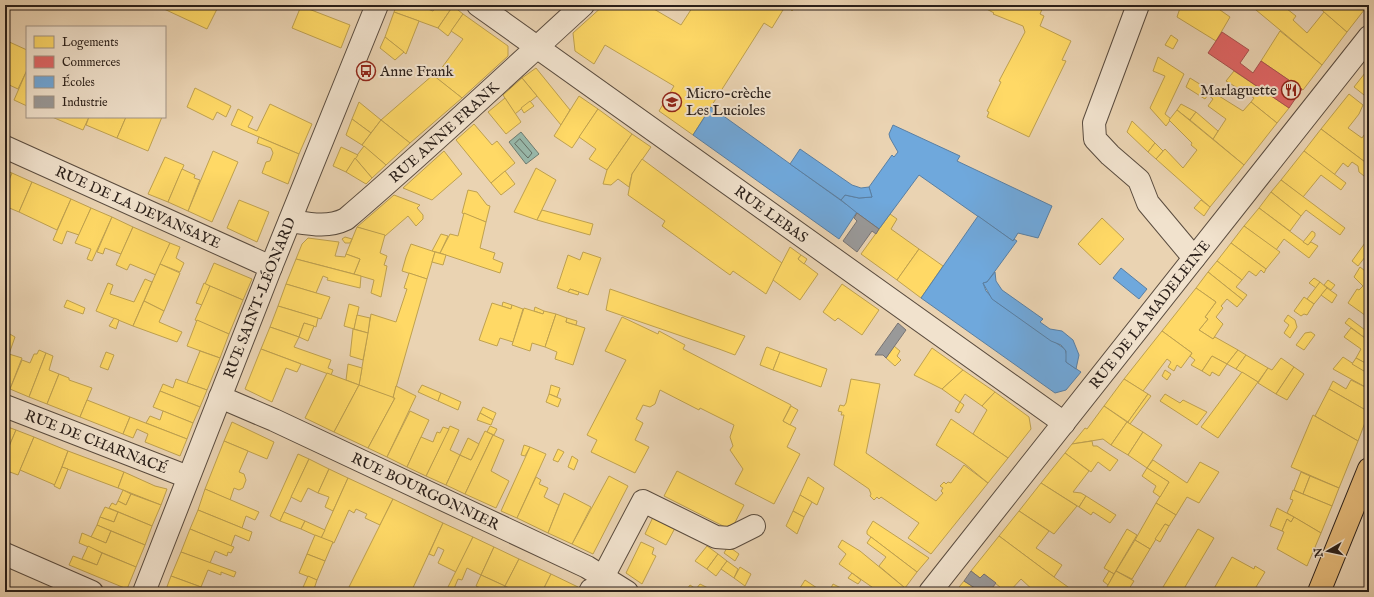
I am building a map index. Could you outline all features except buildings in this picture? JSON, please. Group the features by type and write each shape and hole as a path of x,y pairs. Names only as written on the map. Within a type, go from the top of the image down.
{"main road":[{"path":"1319,592 1369,469"}],"street":[{"name":"RUE SAINT-LÉONARD","path":"144,592 271,267 377,5"},
{"name":"RUE LEBAS","path":"478,5 1064,423"},
{"name":"RUE ANNE FRANK","path":"290,220 324,225 339,223 346,219 432,145 513,68 538,48 583,5"},
{"path":"1138,5 1094,123 1095,138 1110,156 1139,180 1148,203 1194,258"},
{"name":"RUE DE LA MADELEINE","path":"930,592 1369,37"},
{"name":"RUE DE LA DEVANSAYE","path":"5,148 271,267"},
{"name":"RUE BOURGONNIER","path":"220,397 295,430 588,567 595,586 627,592"},
{"name":"RUE DE CHARNACÉ","path":"5,406 188,477"},
{"path":"595,586 643,501 716,537 730,538 754,526"},
{"path":"5,554 92,592"}],"water":[{"path":"521,132 539,154 526,164 509,142"}],"place":[{"name":"Anne Frank","path":"366,71"},
{"name":"Marlaguette","path":"1291,90"},
{"name":"Micro-crèche Les Lucioles","path":"672,102"}]}
